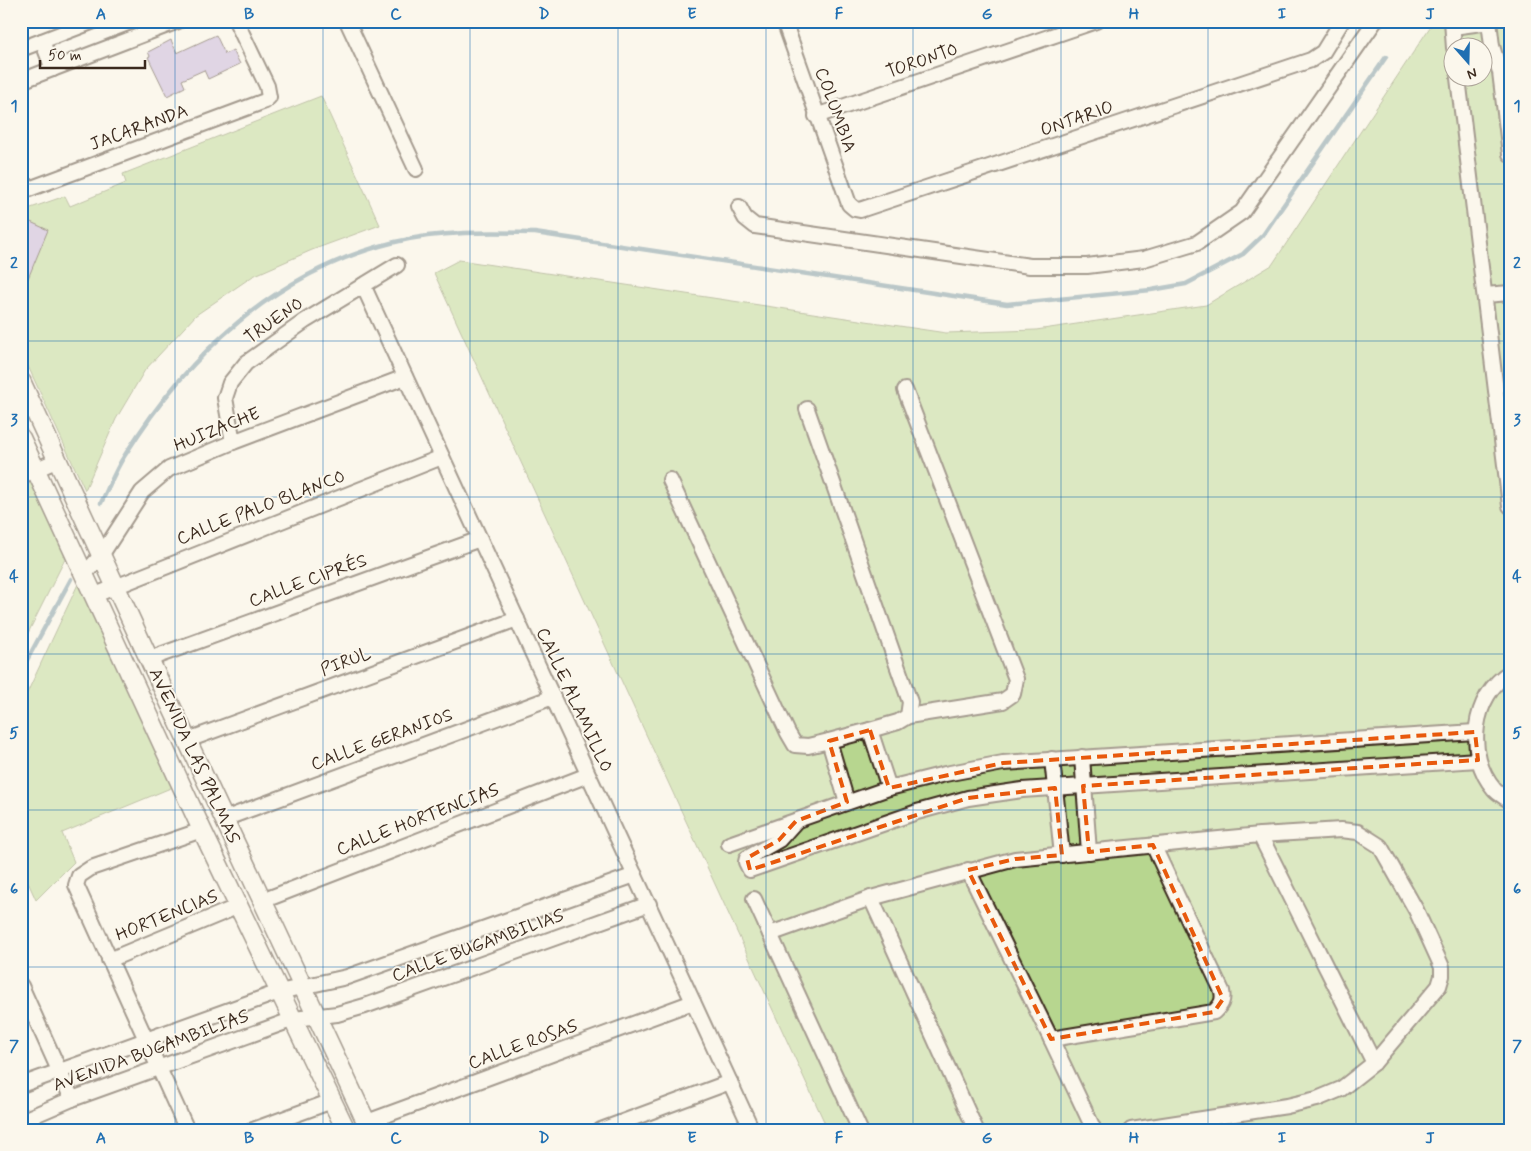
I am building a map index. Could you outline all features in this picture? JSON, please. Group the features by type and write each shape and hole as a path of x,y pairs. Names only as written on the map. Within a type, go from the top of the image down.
{"street":[{"path":"21,49 94,21"},
{"path":"21,81 178,21"},
{"name":"JACARANDA","path":"21,192 251,107 269,97 267,86 236,21"},
{"path":"347,21 416,169"},
{"name":"COLUMBIA","path":"784,21 816,116 849,204 855,209"},
{"name":"TORONTO","path":"816,116 1096,21"},
{"name":"ONTARIO","path":"855,209 866,210 1311,60 1323,52 1342,21"},
{"path":"739,208 745,218 755,226 1030,266 1087,266 1152,257 1197,243 1242,212 1375,21"},
{"path":"1453,38 1452,24 1489,22 1492,46 1500,72 1510,154"},
{"path":"42,41 53,68"},
{"path":"1459,88 1510,506"},
{"name":"TRUENO","path":"234,442 226,398 230,382 246,364 397,264"},
{"name":"CALLE ALAMILLO","path":"363,285 752,1130"},
{"path":"1485,295 1510,293"},
{"name":"HUIZACHE","path":"85,574 102,554 142,492 169,469 234,442 405,378"},
{"name":"AVENIDA LAS PALMAS","path":"21,381 368,1126"},
{"path":"670,480 795,745 808,746 829,741 898,722 908,716 1003,701 1013,694 1016,679 905,390"},
{"path":"807,409 910,702 908,716"},
{"name":"AVENIDA LAS PALMAS","path":"21,438 29,473 85,574 202,830 346,1130"},
{"name":"CALLE PALO BLANCO","path":"95,595 442,457"},
{"path":"29,473 58,460"},
{"name":"CALLE CIPRÉS","path":"149,659 480,539"},
{"name":"PIRUL","path":"188,740 517,619"},
{"path":"1510,672 1502,677 1483,702 1476,732 1478,760 1494,789 1510,801"},
{"name":"CALLE GERANIOS","path":"224,819 553,697"},
{"path":"870,730 888,788"},
{"path":"729,844 888,788 984,767 1052,759 1476,732"},
{"path":"829,741 847,802"},
{"path":"1082,757 1089,852"},
{"path":"1052,759 1062,855"},
{"path":"796,821 779,840 750,855 746,862 750,870 917,812 968,798 1055,788 1478,760"},
{"name":"CALLE HORTENCIAS","path":"262,901 588,775"},
{"path":"187,1130 76,885 79,876 91,868 202,830"},
{"path":"770,934 871,898 968,870 1015,859 1260,835 1341,830 1358,832 1380,846 1416,910 1442,967 1442,976 1439,986 1374,1063 1341,1089 1317,1099 1287,1106 1130,1130"},
{"path":"1260,835 1374,1063"},
{"path":"1051,1039 1214,1012 1220,1006 1223,999 1222,991 1153,845"},
{"path":"968,870 1094,1130"},
{"name":"CALLE BUGAMBILIAS","path":"279,992 363,972 635,875"},
{"path":"871,898 976,1130"},
{"path":"754,899 860,1130"},
{"name":"CALLE BUGAMBILIAS","path":"294,1019 318,1017 365,1006 649,904"},
{"name":"HORTENCIAS","path":"109,960 239,906"},
{"path":"21,986 72,1099"},
{"name":"AVENIDA BUGAMBILIAS","path":"21,1086 279,992"},
{"name":"CALLE ROSAS","path":"368,1126 693,1002"},
{"name":"AVENIDA BUGAMBILIAS","path":"21,1121 72,1099 159,1066 294,1019"},
{"path":"601,1130 730,1082"},
{"path":"253,1130 332,1101"}],"highlighted area":[{"path":"870,730 889,788 1003,763 1475,732 1478,760 1083,786 1089,852 1153,845 1223,999 1214,1012 1051,1039 968,870 1015,859 1062,855 1055,788 968,798 750,870 747,858 779,840 796,821 847,802 829,741"}],"green space":[{"path":"1434,21 1510,21 1510,1130 828,1130 434,273 459,260 946,333 1036,330 1206,305 1272,265"},
{"path":"321,96 380,225 312,250 253,276 196,315 145,370 116,419 85,490 21,351 21,291 47,230 24,219 28,209 65,196 70,206 126,183 123,174"},
{"path":"31,483 66,557 21,647 21,487"},
{"path":"79,582 173,787 62,833 74,862 36,900 21,867 21,706"}],"building":[{"path":"216,35 225,54 233,50 240,64 208,79 204,70 182,80 185,87 167,96 148,57 150,56 148,52 171,40 177,53"},
{"path":"24,219 48,230 22,293 21,226"}],"waterway":[{"path":"101,503 121,461 150,418 177,383 207,351 239,322 274,296 311,273 352,255 412,238 447,234 535,233 1007,304 1151,290 1186,284 1243,254 1263,235 1386,57"},
{"path":"21,671 71,579"}]}
